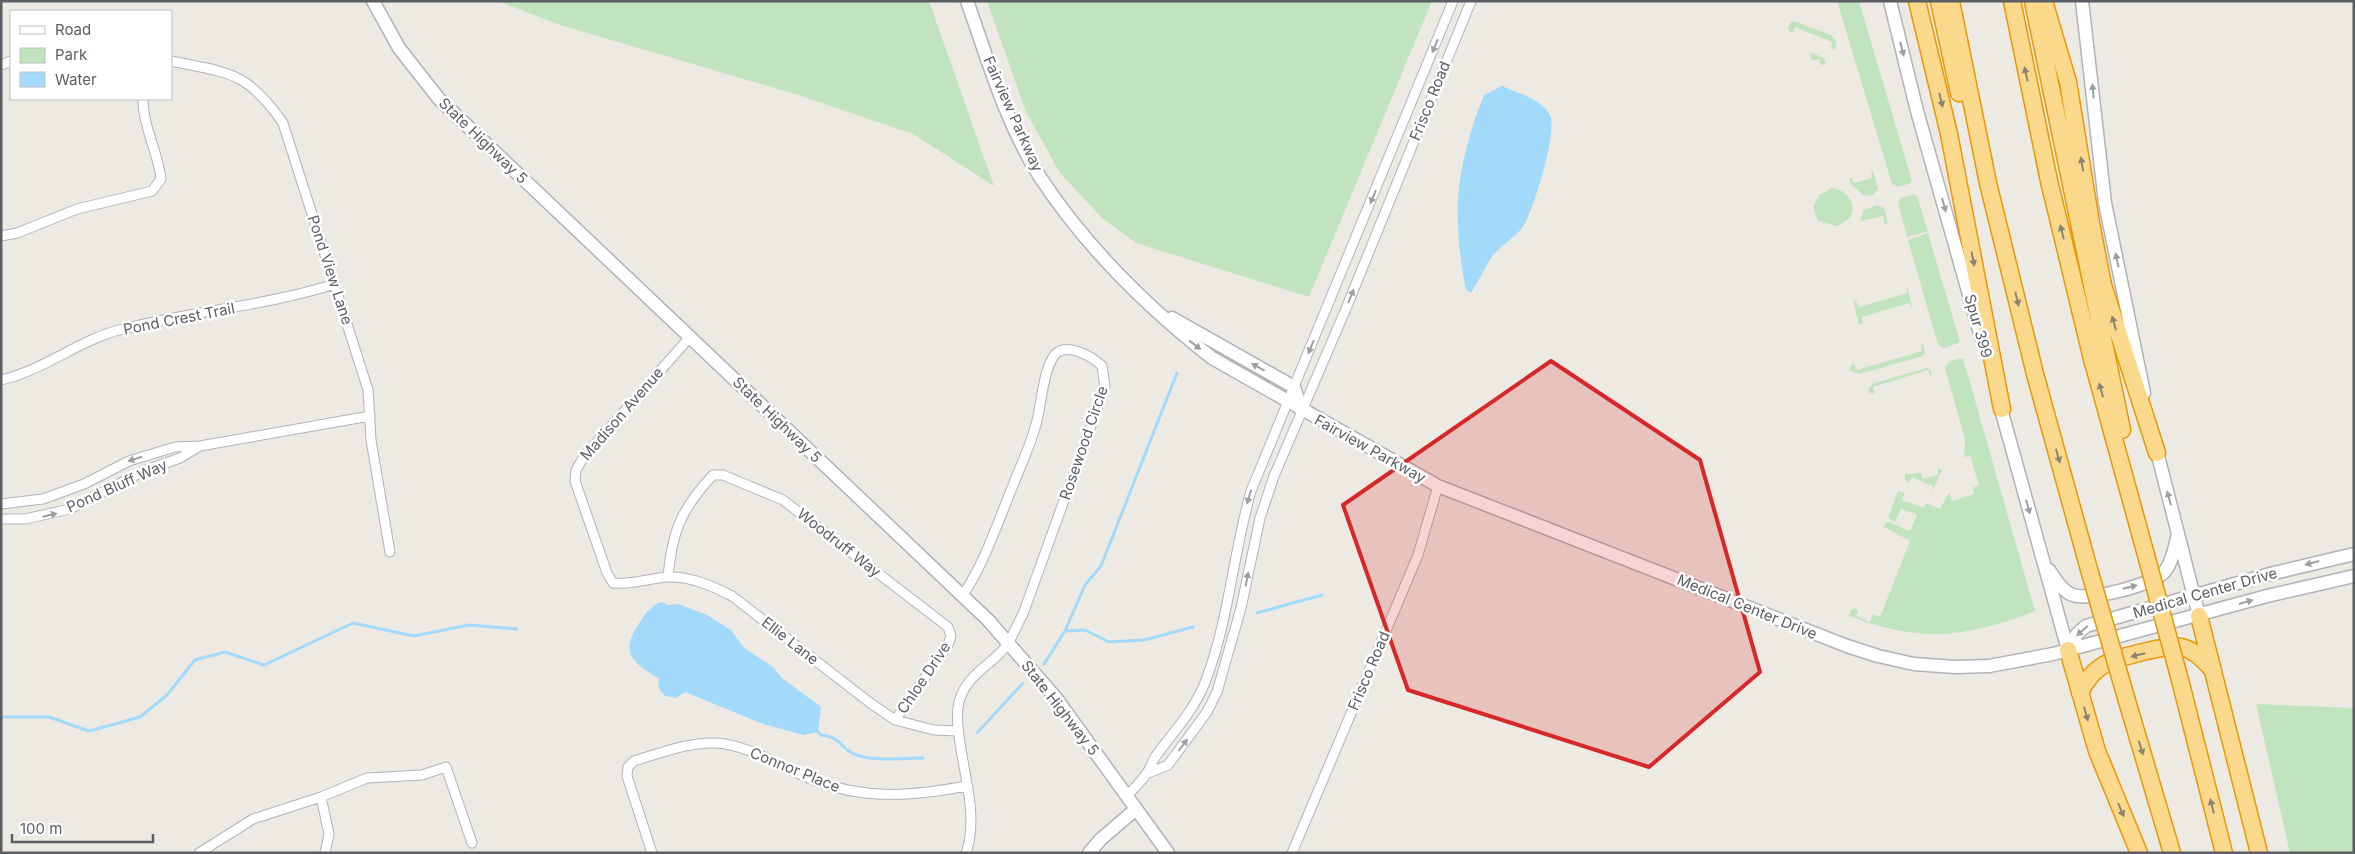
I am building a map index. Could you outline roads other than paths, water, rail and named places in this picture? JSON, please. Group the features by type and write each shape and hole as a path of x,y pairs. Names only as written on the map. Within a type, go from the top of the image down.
{"highway":[{"path":"1917,1 1949,134 2002,409"},
{"path":"1940,1 1966,127 1988,183"},
{"path":"1951,1 1988,183 2035,374 2090,572 2172,853"},
{"path":"2012,1 2049,181 2092,359 2180,680 2224,853"},
{"path":"2033,1 2132,478 2137,521"},
{"path":"2044,1 2068,82 2091,223 2104,285 2157,453"},
{"path":"2199,616 2259,853"},
{"path":"2080,693 2087,679 2108,663 2170,647 2183,648 2196,653 2212,670"},
{"path":"2068,650 2097,751 2139,853"}],"main road":[{"name":"State Highway 5","path":"373,1 399,48 439,99 963,595 1008,643 1056,698 1168,853"},
{"name":"Fairview Parkway","path":"967,1 1010,115 1040,176 1078,229 1124,280 1182,334 1212,358 1302,411 1438,486"},
{"name":"Spur 399","path":"1890,1 1917,111 2068,650"},
{"path":"2082,1 2105,203 2157,453 2199,616"},
{"path":"2088,1 2088,47"},
{"name":"Fairview Parkway","path":"1154,306 1294,387 1302,411"},
{"name":"Medical Center Drive","path":"1438,486 1830,640 1878,656 1914,664 1970,667 2019,661 2199,616 2267,596 2354,576"},
{"path":"2044,564 2063,589 2072,595 2086,598 2150,582 2165,570 2172,557 2178,532"},
{"name":"Medical Center Drive","path":"2068,650 2077,634 2086,626 2279,572 2354,554"},
{"path":"1089,853 1101,839 1136,809"}],"street":[{"path":"1127,796 1146,774 1157,754 1176,732 1195,705 1216,648 1229,595 1239,534 1251,491 1453,1"},
{"name":"Frisco Road","path":"1146,774 1168,766 1207,712 1216,692 1243,599 1260,518 1274,476 1471,1"},
{"path":"1446,18 1461,24"},
{"name":"Pond View Lane","path":"172,61 231,73 252,85 269,103 283,123 368,390 372,440 390,552"},
{"path":"1,236 17,233 77,209 152,190 161,179 143,110 143,100"},
{"path":"1358,234 1373,241"},
{"name":"Pond Crest Trail","path":"1,380 31,371 122,329 300,295 335,284"},
{"name":"Madison Avenue","path":"613,583 607,573 575,480 576,470 583,458 690,337"},
{"name":"Rosewood Circle","path":"963,595 978,572 1034,433 1050,363 1058,351 1065,350 1077,351 1093,359 1102,366 1106,387 1024,614 1008,643 1000,653 981,668 968,682 957,712 972,829 966,853"},
{"name":"Pond Bluff Way","path":"1,504 42,499 84,484 130,461 175,447 200,446 370,416"},
{"name":"Pond Bluff Way","path":"1,519 25,519 70,509 146,470 180,458 200,446"},
{"name":"Woodruff Way","path":"668,577 671,546 682,514 712,475 723,475 783,500 948,627 951,636"},
{"name":"Frisco Road","path":"1292,853 1418,554 1438,486"},
{"name":"Ellie Lane","path":"613,583 622,584 668,577 686,578 710,585 732,596 869,702 896,720 934,730 958,730"},
{"path":"1229,595 1243,599"},
{"name":"Chloe Drive","path":"896,720 948,645 951,636"},
{"name":"Connor Place","path":"652,853 627,776 628,767 634,761 694,743 718,743 738,748 816,781 850,791 880,796 913,795 966,786"},
{"path":"199,853 253,819 321,797 367,778 422,775 446,766 472,843"},
{"path":"321,797 329,834 325,853"}],"water":[{"path":"1502,86 1529,97 1546,109 1552,124 1551,137 1539,187 1524,225 1493,255 1471,293 1466,290 1459,237 1459,191 1462,168 1467,145 1484,95"},
{"path":"661,602 669,605 678,604 707,615 731,630 744,648 773,667 782,678 821,707 818,732 804,735 763,724 685,692 676,698 665,696 658,687 659,679 637,663 630,652 632,637 644,615"}],"waterway":[{"path":"1065,631 1085,585 1101,566 1177,373"},
{"path":"1257,613 1322,595"},
{"path":"1,717 49,717 89,731 140,717 167,695 195,660 225,652 264,665 353,623 414,636 469,625 517,629"},
{"path":"1044,664 1065,631 1085,630 1109,642 1144,640 1193,627"},
{"path":"977,733 1023,683"},
{"path":"818,732 821,735 834,738 851,753 865,757 881,759 923,758"}]}
